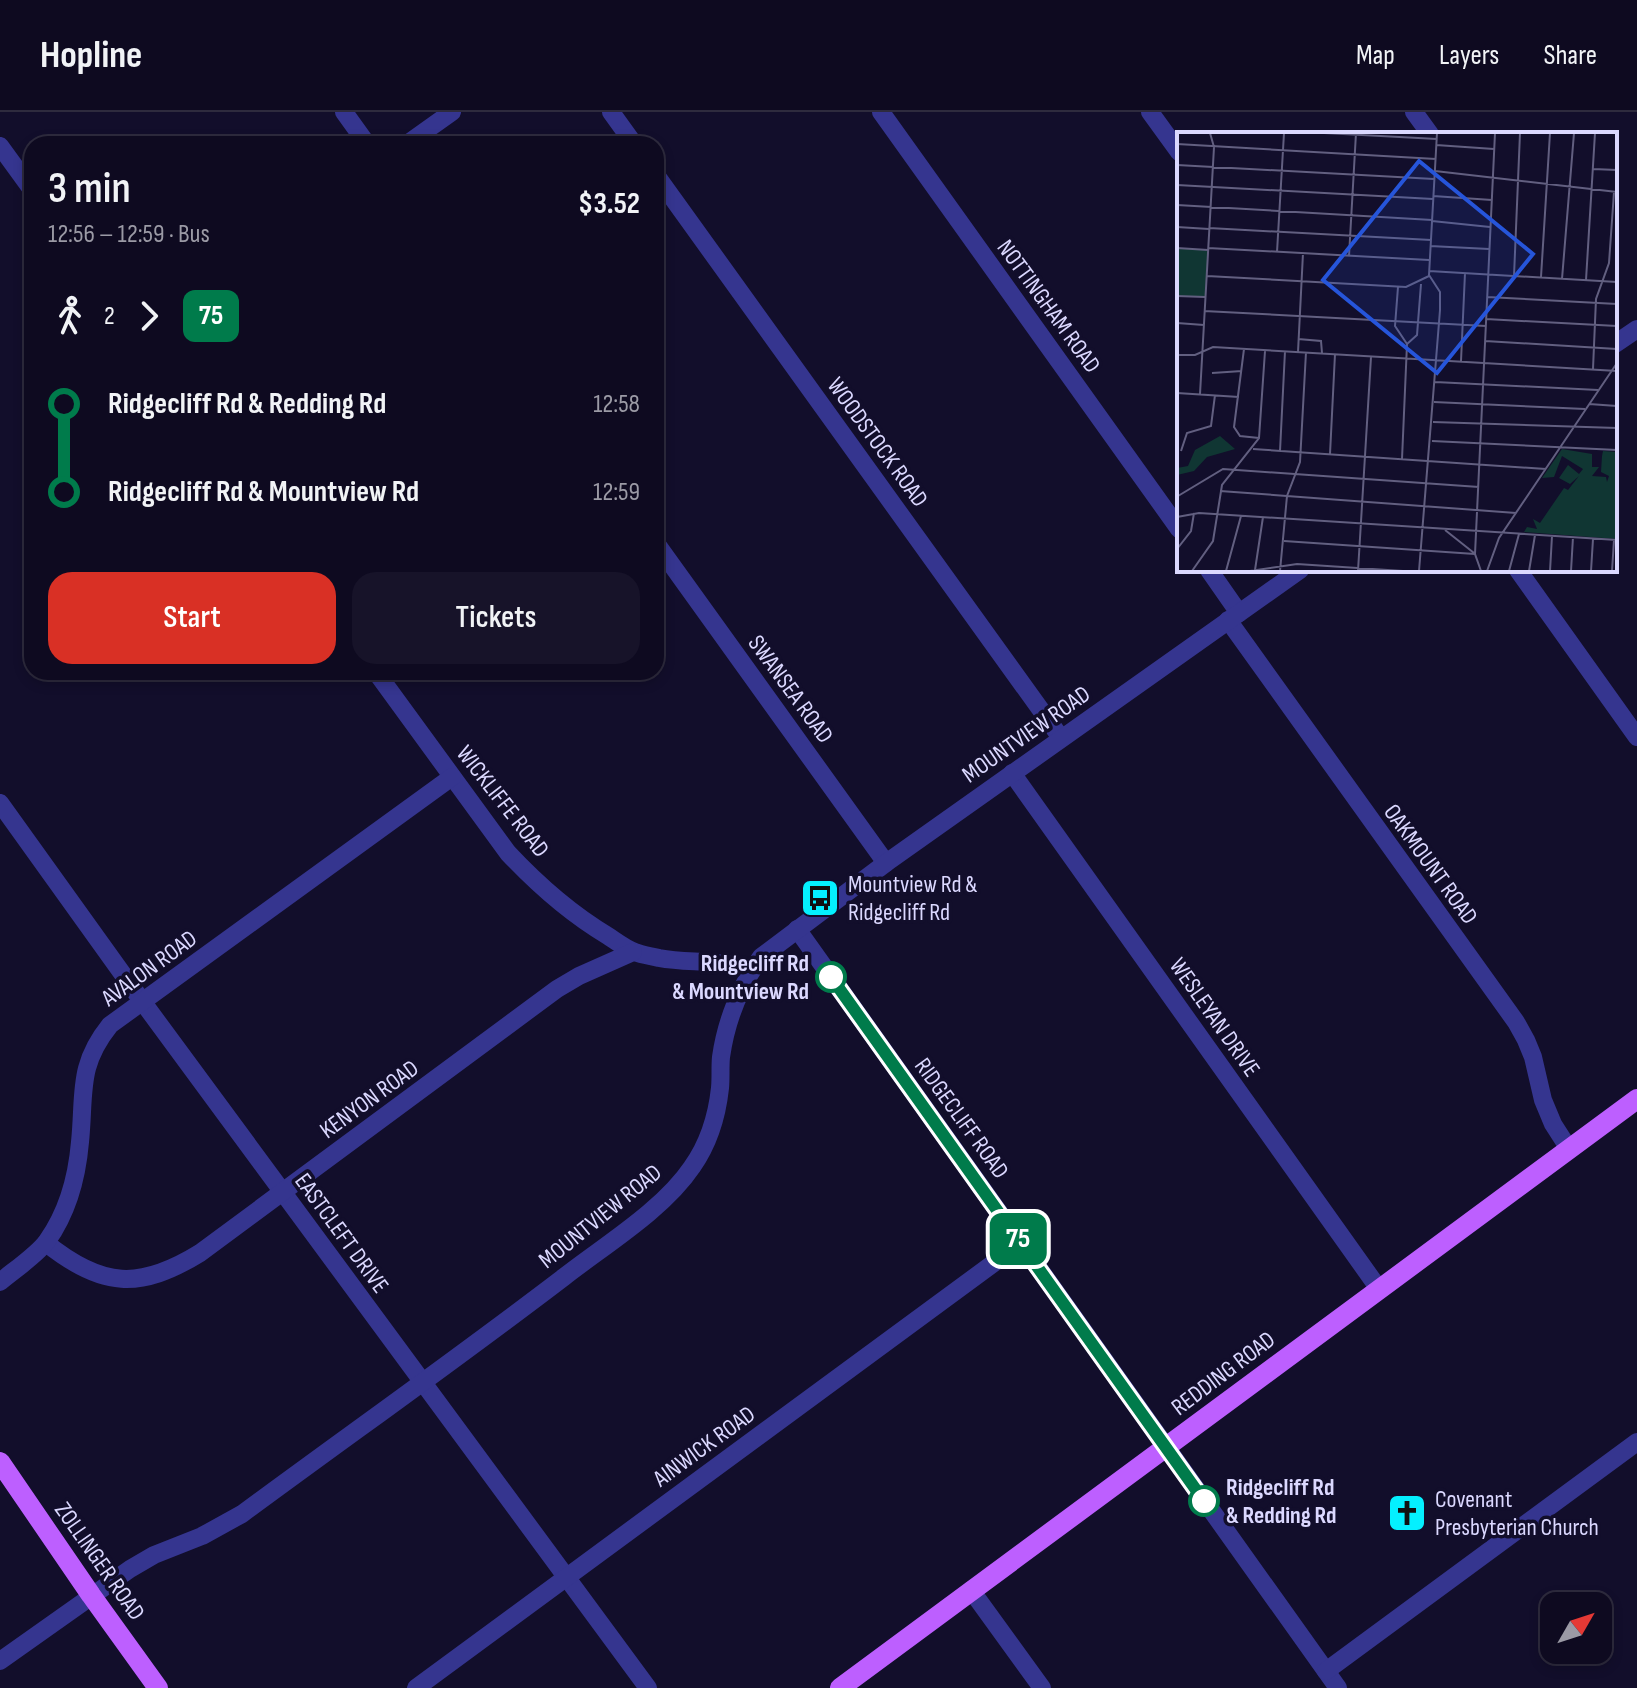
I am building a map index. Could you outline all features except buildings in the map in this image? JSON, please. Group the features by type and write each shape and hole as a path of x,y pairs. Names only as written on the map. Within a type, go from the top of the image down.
{"main road":[{"name":"REDDING ROAD","path":"840,1688 1637,1099"},
{"name":"ZOLLINGER ROAD","path":"0,1462 158,1688"}],"street":[{"path":"344,112 361,136"},
{"path":"418,136 452,112"},
{"path":"611,112 628,136"},
{"name":"NOTTINGHAM ROAD","path":"881,112 1177,526"},
{"path":"1150,112 1177,149"},
{"path":"1414,112 1429,132"},
{"path":"0,146 24,179"},
{"name":"WOODSTOCK ROAD","path":"664,186 1061,738"},
{"path":"1617,343 1637,329"},
{"name":"SWANSEA ROAD","path":"664,554 886,863"},
{"path":"1210,572 1234,617"},
{"name":"MOUNTVIEW ROAD","path":"0,1661 91,1595 154,1555 202,1536 242,1514 664,1200 678,1186 705,1146 714,1123 721,1057 727,1032 736,1003 761,957 886,863 1297,572"},
{"path":"1519,572 1637,737"},
{"name":"OAKMOUNT ROAD","path":"1234,617 1516,1022 1533,1057 1548,1112 1569,1149"},
{"name":"WICKLIFFE ROAD","path":"382,680 508,853 557,900 633,952 663,958 721,962 751,971"},
{"name":"WESLEYAN DRIVE","path":"1012,773 1379,1289"},
{"name":"AVALON ROAD","path":"0,1282 46,1243 66,1205 75,1179 83,1090 90,1055 110,1025 452,777"},
{"name":"EASTCLEFT DRIVE","path":"0,803 142,1001 648,1688"},
{"name":"RIDGECLIFF ROAD","path":"797,929 1338,1688"},
{"name":"KENYON ROAD","path":"46,1243 88,1271 117,1279 139,1279 181,1265 557,989 633,952"},
{"name":"AINWICK ROAD","path":"416,1688 1021,1243"},
{"path":"1326,1671 1637,1442"},
{"path":"971,1590 1042,1688"}],"bus line":[{"name":"75","path":"831,977 1204,1501"}],"place":[{"name":"Mountview Rd & Ridgecliff Rd","path":"820,898"},
{"name":"Ridgecliff Rd & Mountview Rd","path":"831,977"},
{"name":"Ridgecliff Rd & Redding Rd","path":"1204,1501"},
{"name":"Covenant Presbyterian Church","path":"1407,1513"}]}
